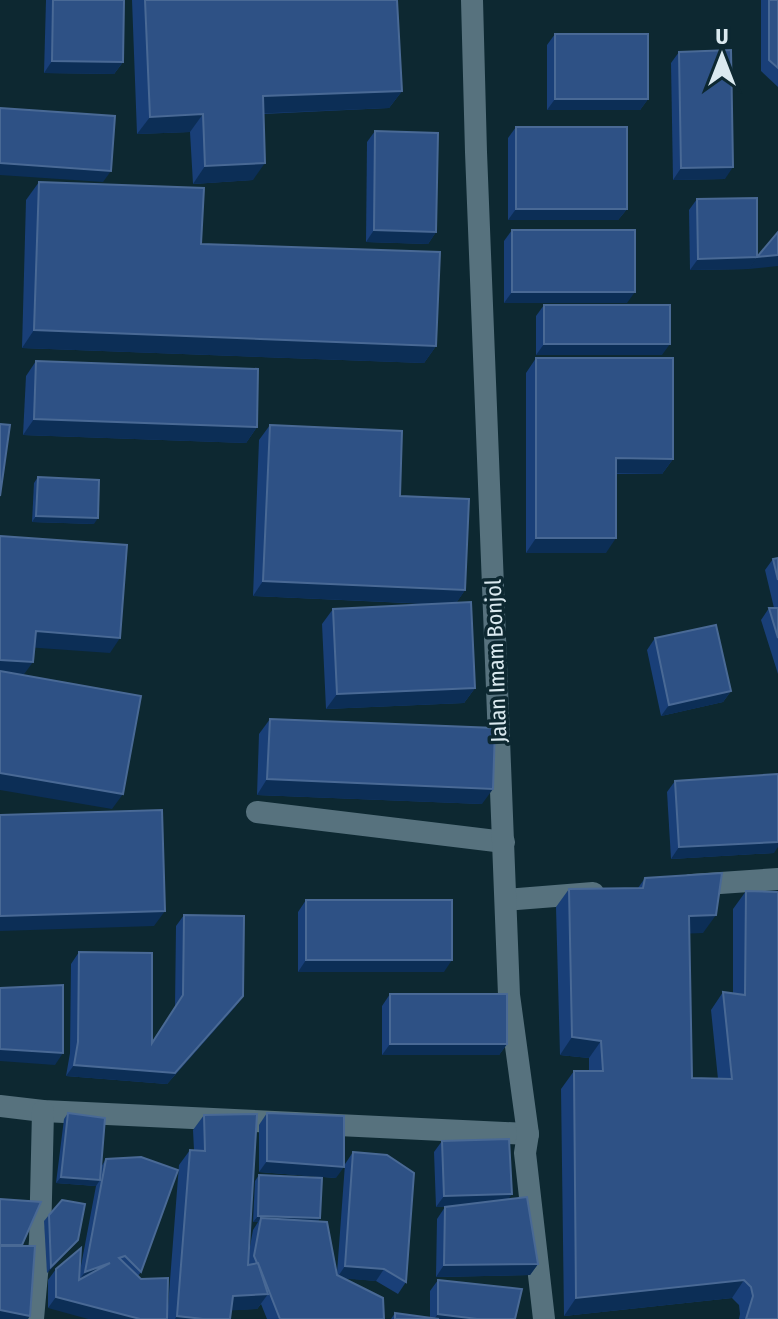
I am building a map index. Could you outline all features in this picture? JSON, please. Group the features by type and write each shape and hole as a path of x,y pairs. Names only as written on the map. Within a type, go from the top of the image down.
{"main road":[{"name":"Jalan Imam Bonjol","path":"472,0 509,995 528,1134 525,1153 544,1319"},
{"path":"257,812 504,842"},
{"path":"672,887 778,879"},
{"path":"506,900 612,892"},
{"path":"0,1106 43,1111 528,1134"},
{"path":"33,1319 40,1241 43,1111"}],"building":[{"path":"53,0 124,0 123,62 52,61"},
{"path":"145,0 397,0 402,91 263,96 265,163 205,166 203,114 150,117"},
{"path":"769,0 778,0 778,68 769,60"},
{"path":"555,34 648,34 648,99 555,99"},
{"path":"731,50 733,167 681,168 679,52"},
{"path":"0,108 115,116 111,171 0,163"},
{"path":"516,127 627,127 627,209 516,209"},
{"path":"375,131 438,133 436,232 374,230"},
{"path":"39,182 204,188 201,244 440,252 436,346 34,330"},
{"path":"757,198 757,257 698,259 697,199"},
{"path":"512,230 635,230 635,292 512,292"},
{"path":"778,232 778,255 757,257"},
{"path":"544,305 670,305 670,344 544,344"},
{"path":"536,358 673,358 673,459 616,458 616,538 536,538"},
{"path":"36,361 258,369 257,427 34,419"},
{"path":"0,424 10,425 0,496"},
{"path":"270,425 402,431 400,496 469,499 465,590 263,581"},
{"path":"38,477 99,480 98,518 36,516"},
{"path":"0,536 127,545 120,638 36,631 33,662 0,660"},
{"path":"778,558 778,580 773,559"},
{"path":"471,602 475,688 337,694 333,609"},
{"path":"769,608 778,608 778,638"},
{"path":"716,625 731,691 669,705 655,638"},
{"path":"0,671 141,696 123,794 0,773"},
{"path":"270,719 495,728 493,789 267,779"},
{"path":"778,774 778,842 679,847 675,781"},
{"path":"162,810 165,911 0,916 0,815"},
{"path":"722,873 716,915 689,916 692,1078 732,1079 723,992 745,995 746,891 778,892 778,1319 746,1319 753,1296 751,1287 744,1280 576,1298 574,1071 603,1071 601,1041 572,1037 569,889 643,888 645,878"},
{"path":"306,900 452,900 452,960 306,960"},
{"path":"184,915 244,916 243,996 175,1073 74,1065 78,1042 79,952 152,953 152,1043 183,995"},
{"path":"63,985 63,1053 0,1049 0,988"},
{"path":"390,994 507,994 507,1044 390,1044"},
{"path":"68,1113 105,1118 100,1180 61,1177"},
{"path":"267,1113 344,1116 344,1167 267,1161"},
{"path":"257,1114 248,1265 258,1263 268,1294 233,1296 230,1319 177,1316 190,1150 205,1151 204,1115"},
{"path":"509,1139 512,1194 444,1196 442,1141"},
{"path":"353,1152 387,1155 414,1173 406,1282 384,1269 345,1266"},
{"path":"141,1157 178,1170 141,1272 125,1256 119,1258 141,1279 168,1278 167,1319 140,1319 56,1297 56,1269 81,1248 79,1280 110,1263 85,1272 106,1159"},
{"path":"259,1175 322,1178 320,1218 258,1216"},
{"path":"527,1197 538,1264 444,1265 445,1207"},
{"path":"0,1199 41,1202 22,1245 0,1245"},
{"path":"62,1200 85,1204 78,1240 51,1267 49,1215"},
{"path":"261,1218 327,1222 337,1275 383,1298 384,1319 280,1319 254,1256"},
{"path":"0,1246 35,1246 30,1316 0,1310"},
{"path":"438,1280 522,1289 515,1319 477,1319 438,1314"},
{"path":"395,1313 439,1319 395,1319"}]}
